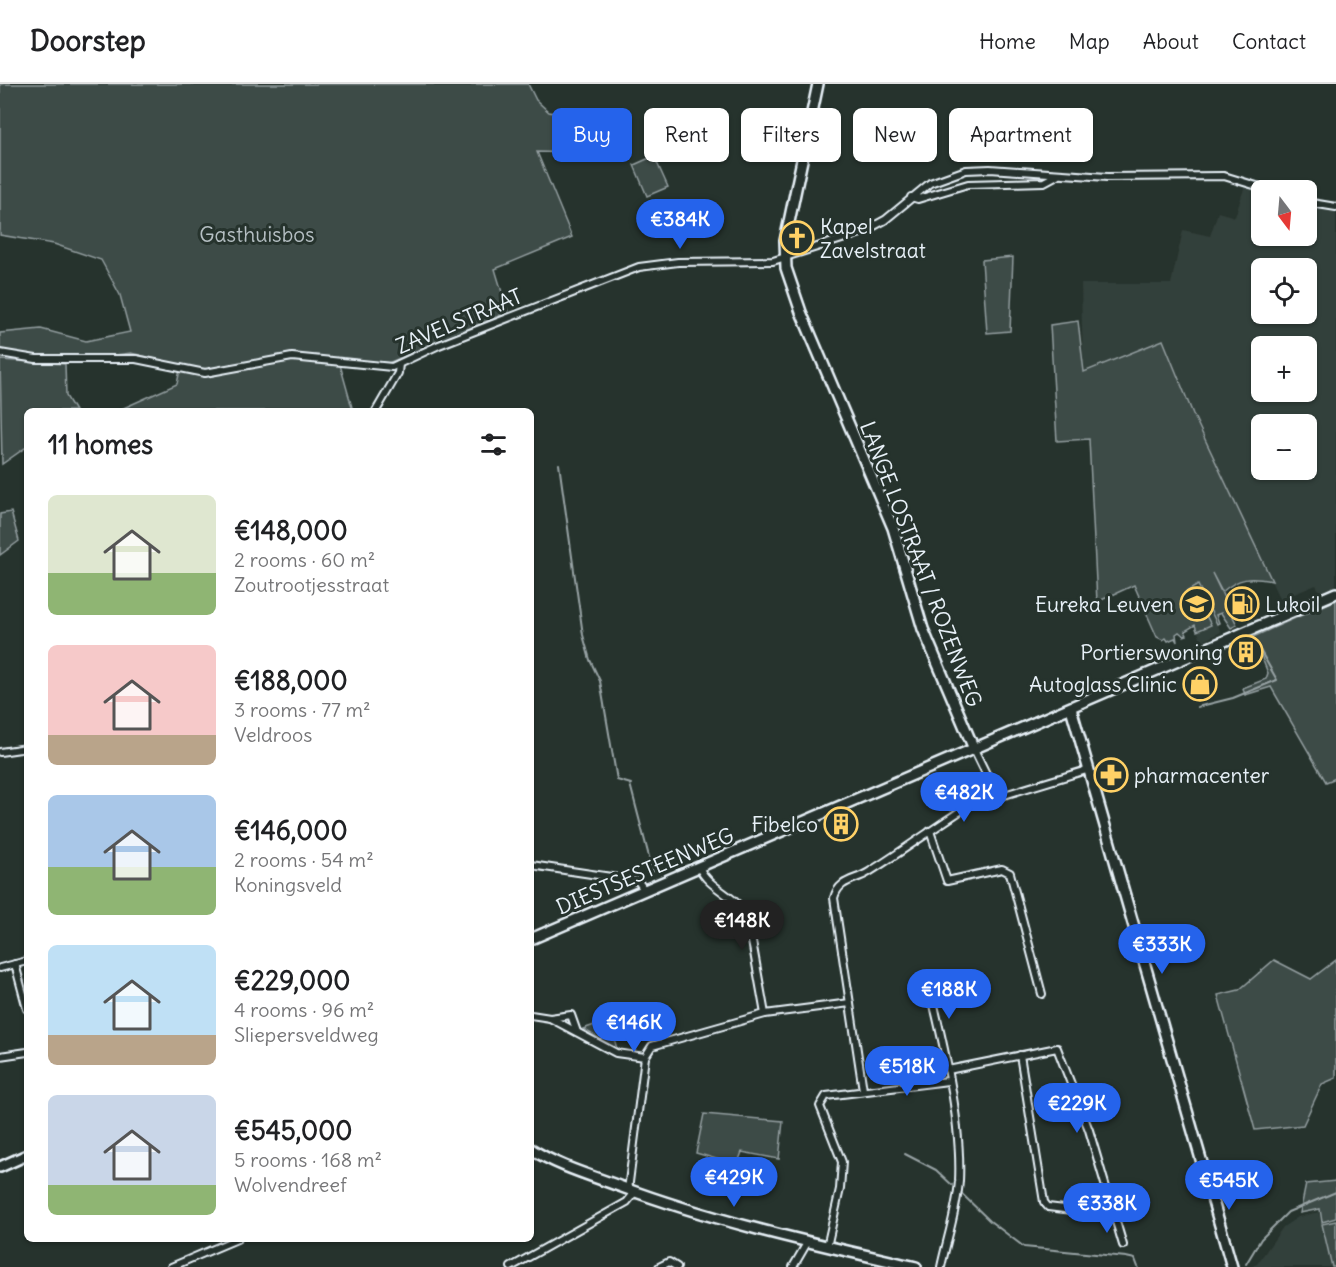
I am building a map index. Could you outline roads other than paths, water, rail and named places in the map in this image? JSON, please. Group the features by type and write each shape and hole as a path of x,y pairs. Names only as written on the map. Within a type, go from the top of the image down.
{"street":[{"path":"784,257 818,84"},
{"name":"ZAVELSTRAAT","path":"0,353 47,359 136,360 205,374 292,357 381,367 399,364 449,340 639,267 678,262 767,262 869,230 939,178 966,170 990,169 1057,175 1224,176 1251,184"},
{"name":"ZAVELSTRAAT","path":"911,197 918,199 968,184 1044,182 1057,175"},
{"path":"1317,204 1336,207"},
{"name":"LANGE LOSTRAAT / ROZENWEG","path":"784,257 801,312 893,528 934,657 974,749"},
{"path":"378,408 398,373 399,364"},
{"name":"DIESTSESTEENWEG","path":"534,938 1336,593"},
{"path":"1071,708 1232,1267"},
{"path":"0,752 24,748"},
{"path":"974,749 994,790 1001,796 1090,769"},
{"path":"863,1090 834,898 842,883 867,874 994,790"},
{"path":"930,831 947,881 1002,869 1010,873 1042,994"},
{"path":"534,865 638,880 645,891"},
{"path":"699,867 703,875 743,908 748,919 765,1014"},
{"path":"0,968 24,962"},
{"path":"15,964 24,998"},
{"path":"927,976 948,1070 959,1156 958,1184 941,1267"},
{"path":"511,1267 627,1202 632,1191 645,1057 652,1046 765,1014 850,1004"},
{"path":"534,1015 550,1018 616,1053 645,1057"},
{"path":"550,1018 571,1015 577,1032"},
{"path":"948,1070 1057,1048 1089,1130 1123,1245"},
{"path":"0,1056 24,1052"},
{"path":"1020,1055 1044,1202 1048,1207 1113,1215"},
{"path":"827,1247 840,1189 842,1162 820,1106 826,1096 948,1081"},
{"path":"534,1151 560,1164 683,1209 807,1243 916,1267"},
{"path":"0,1167 24,1156"},
{"path":"171,1267 230,1242"},
{"path":"793,1267 807,1243"},
{"path":"658,1267 669,1262 676,1267"}],"waterway":[{"path":"559,464 583,635 590,660 600,681 617,780 631,784"},
{"path":"1197,707 1233,698 1277,680 1256,643"},
{"path":"630,784 653,872"},
{"path":"905,1154 936,1170 952,1185"},
{"path":"1246,1264 1261,1239 1288,1212 1336,1192"},
{"path":"962,1194 990,1221 1024,1247 1126,1257 1135,1259 1138,1267"}],"place":[{"name":"Kapel Zavelstraat","path":"797,238"},
{"name":"Eureka Leuven","path":"1197,604"},
{"name":"Lukoil","path":"1242,604"},
{"name":"Portierswoning","path":"1246,652"},
{"name":"Autoglass Clinic","path":"1200,684"},
{"name":"pharmacenter","path":"1111,775"},
{"name":"Fibelco","path":"841,824"}],"park label":[{"name":"Gasthuisbos","path":"257,234"}]}
